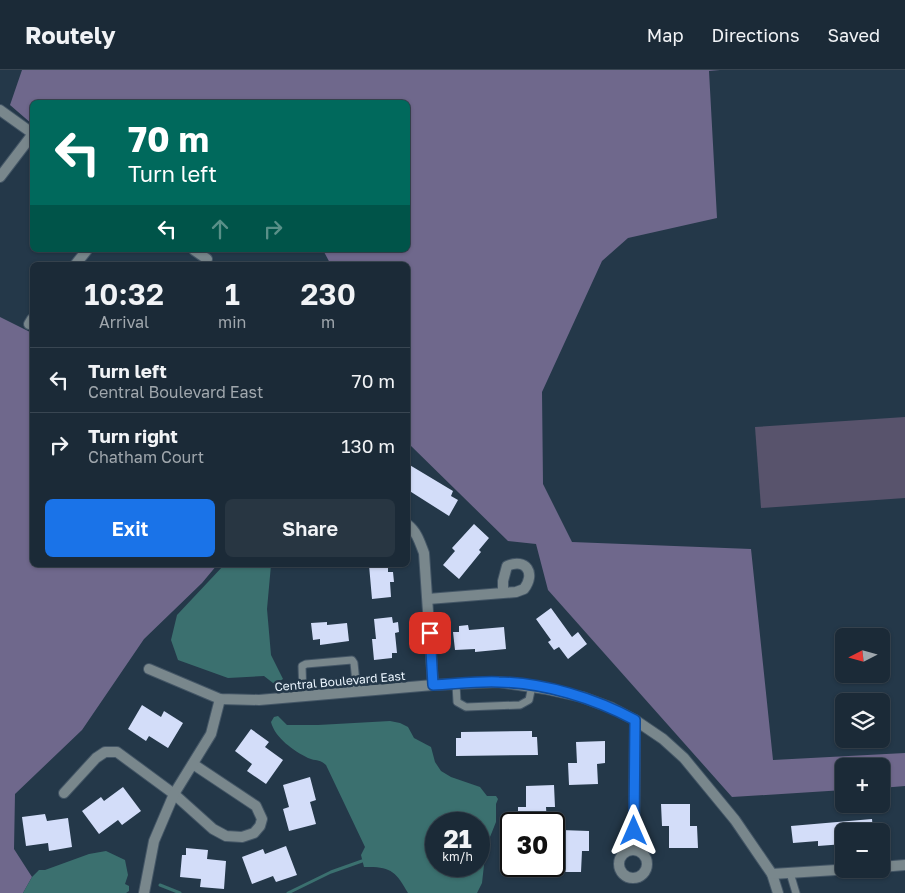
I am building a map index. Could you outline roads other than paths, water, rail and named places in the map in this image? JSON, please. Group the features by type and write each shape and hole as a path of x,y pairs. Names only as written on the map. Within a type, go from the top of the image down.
{"street":[{"path":"0,110 30,132"},
{"path":"0,177 30,137"},
{"path":"77,262 85,252"},
{"path":"197,252 207,259"},
{"path":"410,527 419,539 424,553 433,685"},
{"path":"428,599 503,593"},
{"name":"Central Boulevard East","path":"149,669 220,699 259,700 433,685 498,682 532,686 582,697 612,708 635,720 663,739 684,758 735,820 772,874 778,893"},
{"path":"144,893 154,841 174,794 212,734 220,699"},
{"path":"634,850 635,720"},
{"path":"64,792 96,758 105,752 117,752 174,794 213,829 226,836 242,837 254,832 260,826 262,819 256,806 193,764"},
{"path":"890,866 905,865"},
{"path":"772,874 835,870"}],"lane":[{"path":"303,696 302,666 306,664 352,660 354,663 357,692"},
{"path":"456,684 457,702 466,707 520,705 529,700 532,686"},
{"path":"790,873 796,893"}],"waterway":[{"path":"288,893 331,872 362,861"},
{"path":"160,885 180,893"}]}
